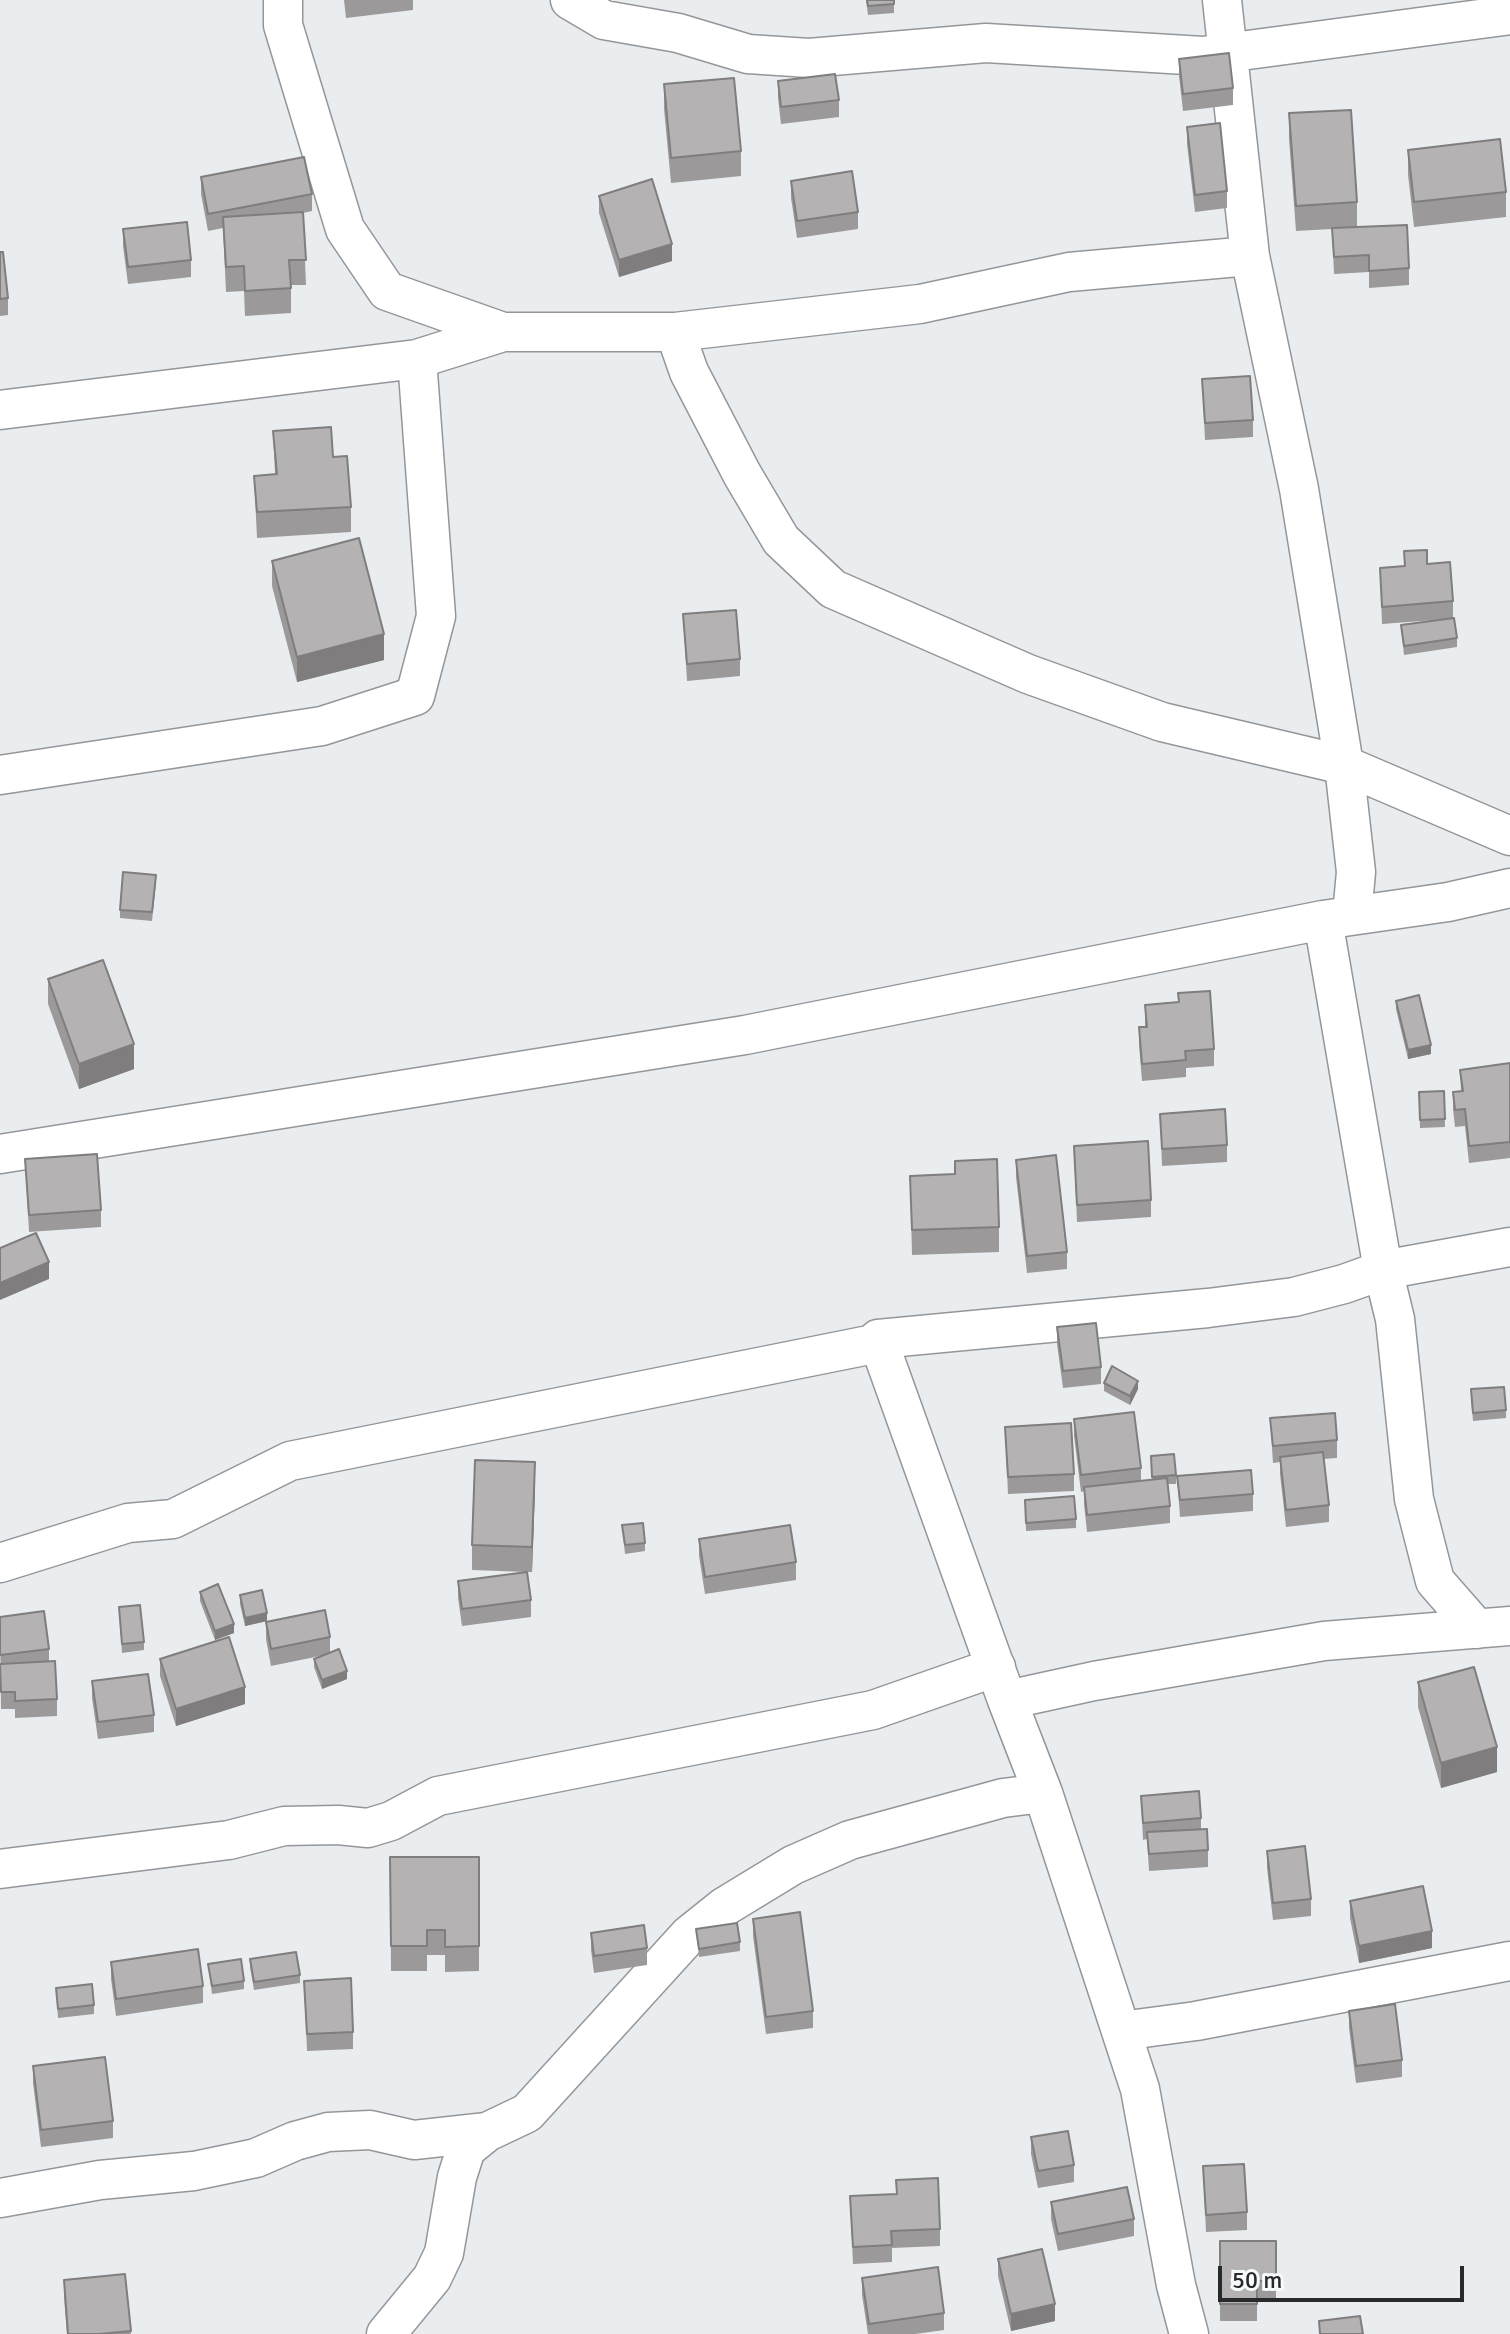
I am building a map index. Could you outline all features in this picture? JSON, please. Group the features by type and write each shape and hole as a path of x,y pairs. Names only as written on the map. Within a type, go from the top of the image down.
{"street":[{"path":"283,0 283,25 345,229 387,291 503,332"},
{"path":"570,0 604,20 678,33 748,54 809,58 986,43 1203,56 1510,15"},
{"path":"1222,0 1250,256 1299,489 1344,765 1356,872 1337,918 1383,1270 1395,1319 1414,1499 1435,1581 1494,1628"},
{"path":"0,410 417,359 503,332 675,332 920,304 1069,272 1250,256"},
{"path":"675,332 689,372 742,474 781,540 833,589 1028,674 1162,722 1344,765 1510,836"},
{"path":"0,775 322,726 415,696 436,616 417,359"},
{"path":"0,1154 745,1035 1337,918 1448,902 1510,888"},
{"path":"1189,2334 1176,2285 1140,2089 1043,1793 878,1339 1294,1297 1383,1270 1510,1247"},
{"path":"0,1563 128,1523 173,1519 290,1461 879,1343"},
{"path":"0,1869 229,1840 284,1826 368,1828 391,1821 438,1796 1002,1684 1094,1681 1324,1641 1494,1628"},
{"path":"386,2334 432,2278 444,2253 457,2177 466,2149 487,2132 527,2113 689,1935 724,1907 793,1865 850,1840 1003,1798 1043,1793"},
{"path":"1121,2031 1196,2021 1510,1961"},
{"path":"0,2198 100,2180 194,2171 256,2158 295,2141 328,2132 370,2130 414,2140 487,2132"}],"building":[{"path":"867,0 894,0 894,4 868,6"},
{"path":"1229,53 1233,88 1183,94 1179,59"},
{"path":"835,74 839,100 781,107 778,81"},
{"path":"734,78 741,151 671,158 664,84"},
{"path":"1351,110 1357,202 1296,206 1289,113"},
{"path":"1220,123 1227,191 1195,195 1187,127"},
{"path":"1500,139 1506,192 1414,202 1408,150"},
{"path":"304,157 312,194 208,214 201,177"},
{"path":"852,171 858,212 797,221 791,181"},
{"path":"652,179 672,244 619,260 599,196"},
{"path":"303,212 306,260 289,260 291,288 245,291 244,266 226,267 223,217"},
{"path":"187,222 191,260 128,267 123,229"},
{"path":"1407,225 1409,268 1369,271 1369,255 1334,257 1332,228"},
{"path":"0,252 3,252 8,298 0,299"},
{"path":"1250,376 1253,420 1205,423 1202,379"},
{"path":"331,427 333,457 347,456 351,507 257,512 254,476 277,474 273,431"},
{"path":"359,538 384,634 297,657 272,561"},
{"path":"1427,550 1427,564 1450,562 1453,601 1382,607 1380,568 1405,566 1404,551"},
{"path":"736,610 740,659 687,664 683,614"},
{"path":"1454,618 1457,638 1404,646 1401,625"},
{"path":"123,872 156,875 152,912 120,910"},
{"path":"103,960 134,1044 79,1064 48,979"},
{"path":"1210,991 1214,1049 1185,1051 1186,1060 1142,1064 1139,1027 1147,1027 1145,1005 1179,1002 1178,993"},
{"path":"1419,995 1431,1045 1408,1050 1396,1001"},
{"path":"1510,1063 1510,1142 1469,1146 1465,1109 1455,1110 1453,1092 1463,1091 1460,1070"},
{"path":"1444,1091 1445,1119 1420,1120 1419,1092"},
{"path":"1225,1109 1227,1145 1162,1149 1160,1114"},
{"path":"1148,1141 1151,1200 1077,1205 1074,1146"},
{"path":"97,1154 101,1210 29,1215 25,1159"},
{"path":"1056,1155 1067,1252 1027,1256 1016,1160"},
{"path":"997,1159 999,1227 912,1230 910,1176 955,1174 955,1161"},
{"path":"36,1233 49,1262 0,1283 0,1248"},
{"path":"1096,1323 1101,1367 1063,1371 1057,1327"},
{"path":"1112,1366 1138,1381 1130,1396 1104,1383"},
{"path":"1504,1387 1506,1410 1473,1413 1471,1389"},
{"path":"1134,1412 1141,1468 1081,1475 1074,1419"},
{"path":"1335,1413 1337,1440 1273,1446 1270,1418"},
{"path":"1071,1423 1074,1474 1008,1477 1005,1427"},
{"path":"1323,1452 1329,1505 1286,1510 1280,1457"},
{"path":"1174,1454 1176,1475 1152,1477 1151,1456"},
{"path":"475,1460 535,1462 532,1547 472,1545"},
{"path":"1251,1470 1253,1494 1180,1500 1177,1476"},
{"path":"1167,1478 1170,1506 1087,1515 1084,1487"},
{"path":"1074,1496 1076,1519 1026,1523 1025,1500"},
{"path":"643,1523 645,1543 625,1545 622,1525"},
{"path":"790,1525 796,1562 705,1577 699,1539"},
{"path":"527,1572 531,1600 462,1609 458,1581"},
{"path":"218,1584 234,1624 215,1631 200,1592"},
{"path":"262,1590 267,1613 245,1618 240,1595"},
{"path":"140,1605 144,1642 122,1644 119,1607"},
{"path":"325,1610 330,1637 271,1649 266,1622"},
{"path":"44,1611 49,1649 0,1655 0,1617"},
{"path":"229,1637 245,1687 176,1709 160,1659"},
{"path":"339,1649 347,1671 322,1680 314,1659"},
{"path":"55,1661 57,1699 15,1701 15,1692 1,1692 0,1664"},
{"path":"1474,1667 1497,1747 1441,1763 1418,1682"},
{"path":"148,1674 154,1715 98,1722 92,1681"},
{"path":"1199,1791 1201,1818 1143,1823 1141,1796"},
{"path":"1207,1829 1208,1850 1149,1854 1147,1832"},
{"path":"1305,1846 1311,1899 1273,1903 1267,1851"},
{"path":"390,1857 479,1857 479,1946 445,1947 445,1930 427,1930 427,1946 391,1946"},
{"path":"1423,1886 1432,1931 1359,1946 1350,1901"},
{"path":"800,1912 813,2011 766,2017 753,1919"},
{"path":"737,1923 740,1942 699,1949 696,1929"},
{"path":"644,1925 647,1948 594,1956 591,1933"},
{"path":"198,1949 203,1986 116,1999 111,1962"},
{"path":"296,1952 300,1975 254,1982 250,1959"},
{"path":"241,1959 244,1981 212,1986 208,1964"},
{"path":"351,1978 353,2032 307,2034 304,1981"},
{"path":"92,1984 94,2005 58,2009 56,1988"},
{"path":"1395,2004 1402,2060 1356,2066 1349,2011"},
{"path":"105,2057 113,2121 41,2130 33,2066"},
{"path":"1068,2131 1074,2165 1038,2171 1031,2137"},
{"path":"1244,2164 1247,2212 1206,2215 1203,2166"},
{"path":"938,2178 940,2229 891,2231 892,2245 853,2247 850,2196 897,2194 896,2180"},
{"path":"1127,2187 1134,2219 1058,2234 1051,2202"},
{"path":"1220,2241 1276,2241 1276,2281 1257,2281 1257,2304 1220,2304"},
{"path":"1042,2249 1055,2304 1011,2314 998,2259"},
{"path":"938,2267 944,2313 869,2324 862,2278"},
{"path":"125,2274 131,2331 68,2334 64,2280"},
{"path":"1360,2316 1363,2334 1320,2334 1319,2321"}]}
